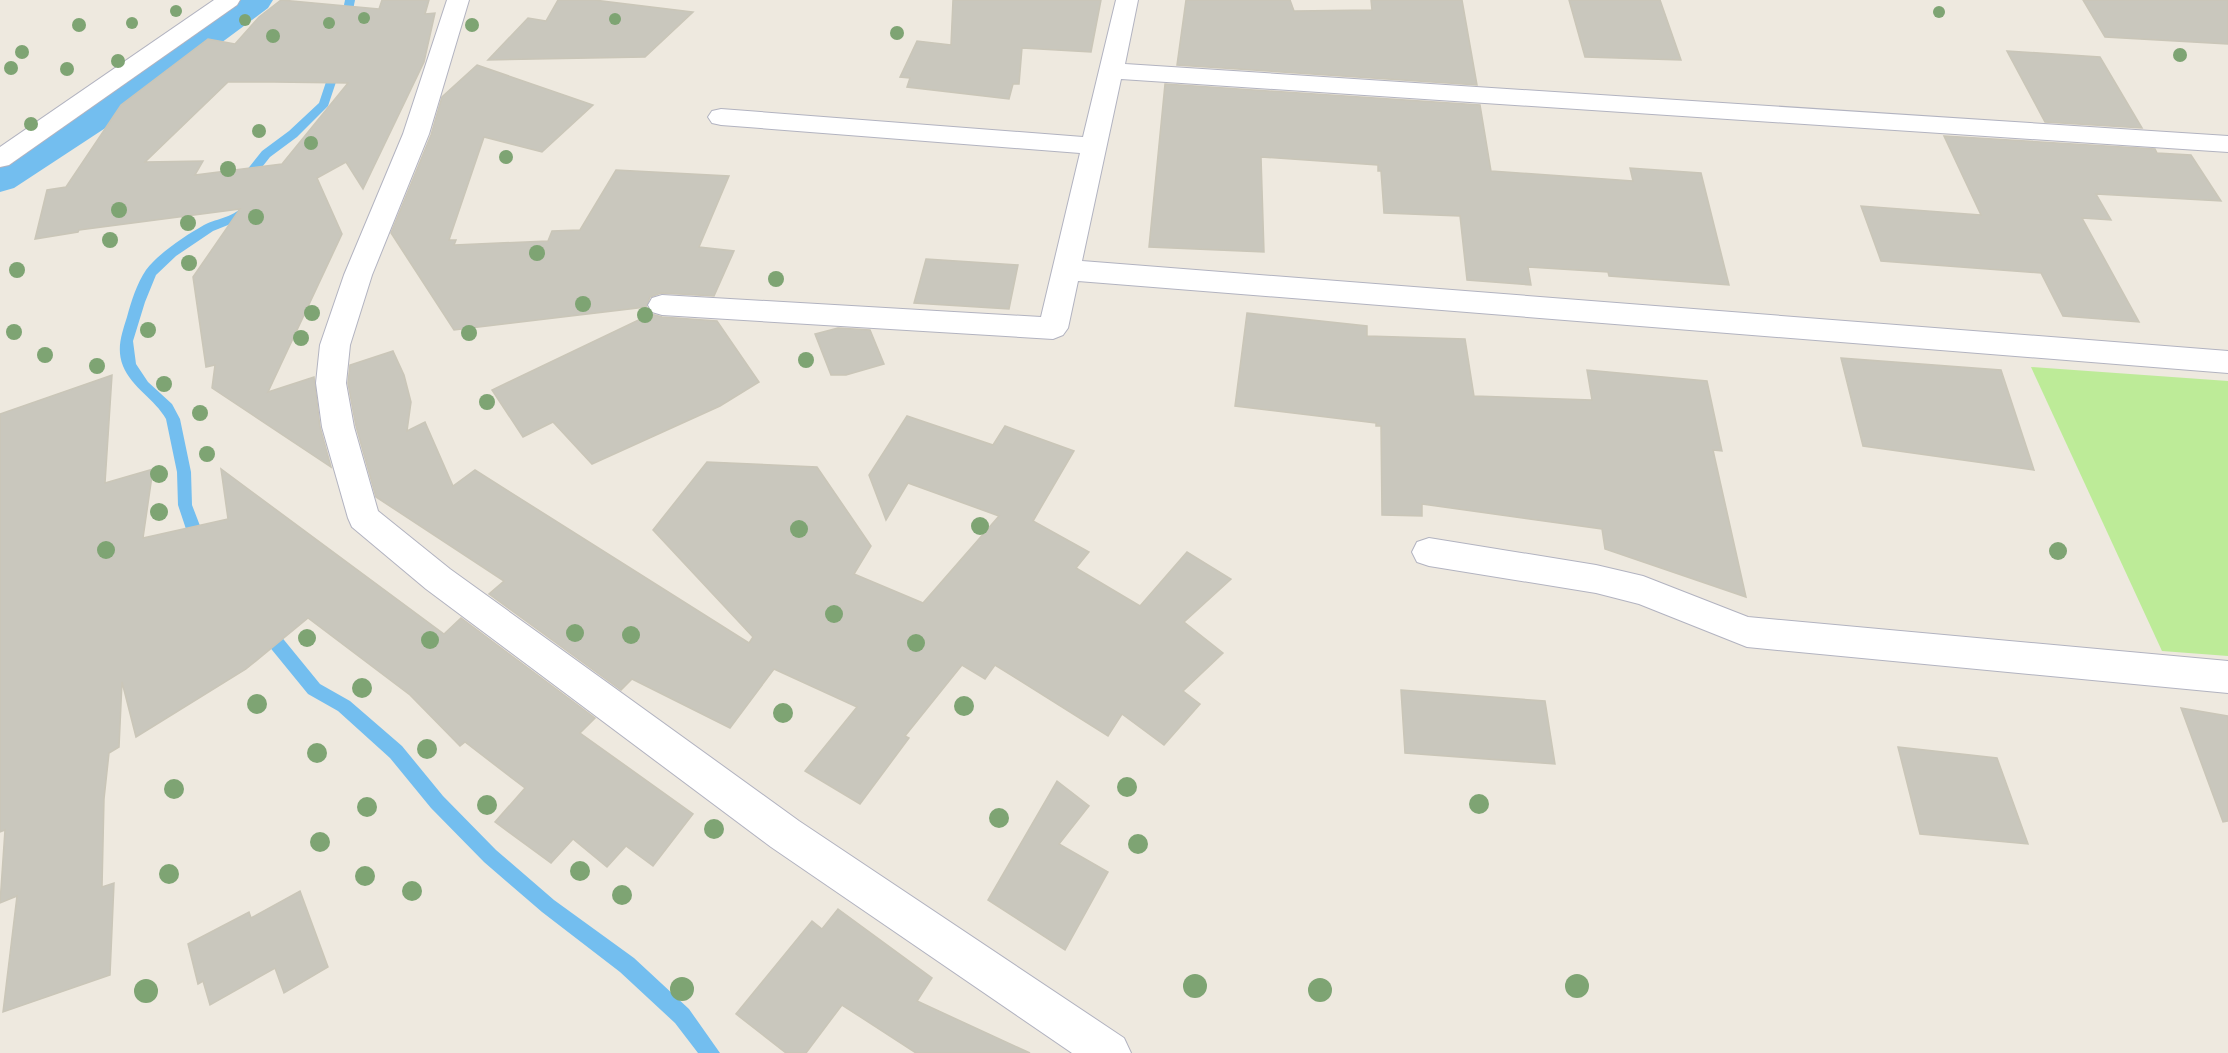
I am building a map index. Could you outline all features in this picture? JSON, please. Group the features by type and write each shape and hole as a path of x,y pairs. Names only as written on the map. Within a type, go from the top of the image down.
{"street":[{"path":"0,159 229,0"},
{"path":"458,0 416,134 358,274 335,345 331,383 338,427 364,518 438,579 786,834 1109,1053"},
{"path":"662,305 1053,328 1128,0"},
{"path":"1112,71 2228,144"},
{"path":"721,117 1095,146"},
{"path":"1066,270 2228,362"},
{"path":"1429,552 1605,581 1643,591 1747,632 2228,677"}],"green space":[{"path":"2031,367 2228,381 2228,656 2162,651"}],"building":[{"path":"281,0 379,9 382,0 429,0 425,14 435,13 424,62 363,189 346,162 317,178 342,234 268,392 314,377 320,427 331,467 212,388 215,365 206,367 193,277 240,209 79,230 35,239 47,190 66,187 121,105 208,39 235,44 259,17","holes":["228,82 348,83 282,164 195,175 203,161 145,162"]},
{"path":"558,0 594,0 693,12 645,57 488,60 528,18 546,21"},
{"path":"953,0 1101,0 1091,52 1022,48 1019,84 1013,84 1009,99 907,87 910,78 900,77 917,41 951,45"},
{"path":"1186,0 1290,0 1294,11 1372,10 1371,0 1462,0 1477,85 1177,65"},
{"path":"1569,0 1660,0 1681,60 1585,57"},
{"path":"2083,0 2228,0 2228,44 2105,37"},
{"path":"2007,51 2100,57 2142,128 2045,122"},
{"path":"477,65 593,105 542,152 484,137 449,240 456,240 454,245 548,241 552,231 580,230 616,170 729,176 699,247 734,251 714,296 661,293 650,297 646,307 454,330 391,233 431,135 442,97"},
{"path":"1165,84 1480,105 1491,171 1633,181 1630,168 1701,173 1729,285 1609,276 1608,272 1528,267 1531,285 1467,280 1460,216 1384,213 1381,171 1378,171 1378,165 1261,157 1264,252 1149,247"},
{"path":"1944,136 2155,149 2157,153 2191,155 2221,201 2096,194 2111,220 2082,218 2139,322 2063,316 2041,273 1881,261 1861,206 1981,215"},
{"path":"926,259 1018,265 1009,309 914,303"},
{"path":"1247,313 1367,326 1367,336 1465,339 1474,396 1592,400 1587,370 1707,381 1722,451 1713,450 1746,597 1605,549 1602,529 1422,504 1422,516 1382,515 1381,426 1376,426 1376,423 1235,406"},
{"path":"651,314 662,317 717,321 759,382 720,406 592,464 553,422 523,437 492,390"},
{"path":"838,328 870,330 884,364 846,375 831,375 815,334"},
{"path":"393,351 404,375 411,402 407,431 425,422 453,486 475,470 749,643 753,637 653,530 707,462 817,467 871,546 854,574 923,603 999,516 908,483 886,520 869,475 907,416 993,445 1005,426 1074,451 1033,521 1089,552 1076,568 1140,606 1187,552 1231,579 1184,622 1223,653 1183,691 1200,704 1164,745 1122,714 1108,736 995,665 985,679 962,665 905,736 909,738 860,804 805,771 857,707 774,669 730,728 632,679 621,690 489,594 504,581 376,497 356,426 348,383 350,365"},
{"path":"1841,358 2001,370 2034,470 1863,446"},
{"path":"112,375 105,483 153,469 143,538 228,519 221,469 444,634 461,618 595,718 580,733 693,814 653,866 626,846 607,867 573,839 551,863 495,822 525,788 465,742 460,746 410,695 308,618 246,669 136,737 122,682 119,747 109,753 104,799 102,887 114,883 110,975 3,1012 17,896 0,903 5,830 0,832 0,414"},
{"path":"1401,690 1545,701 1555,764 1405,753"},
{"path":"2181,708 2228,716 2228,821 2223,822"},
{"path":"1898,747 1997,758 2028,844 1920,834"},
{"path":"1057,781 1089,806 1059,844 1108,872 1065,950 988,900"},
{"path":"300,891 328,967 284,993 275,968 210,1005 203,981 198,984 188,944 249,912 251,918"},
{"path":"838,909 932,978 917,1001 1030,1053 916,1053 842,1005 806,1053 786,1053 736,1014 812,921 822,929"}],"waterway":[{"path":"0,179 99,114 255,0"},
{"path":"345,25 350,0"},
{"path":"243,183 266,154 293,134 324,104 337,64"},
{"path":"199,544 185,505 184,472 173,419 167,408 143,386 129,365 126,341 138,302 151,273 172,253 209,228 244,214 248,207"},
{"path":"265,629 314,689 344,706 396,752 437,802 490,856 548,906 627,965 682,1016 710,1053"}]}
